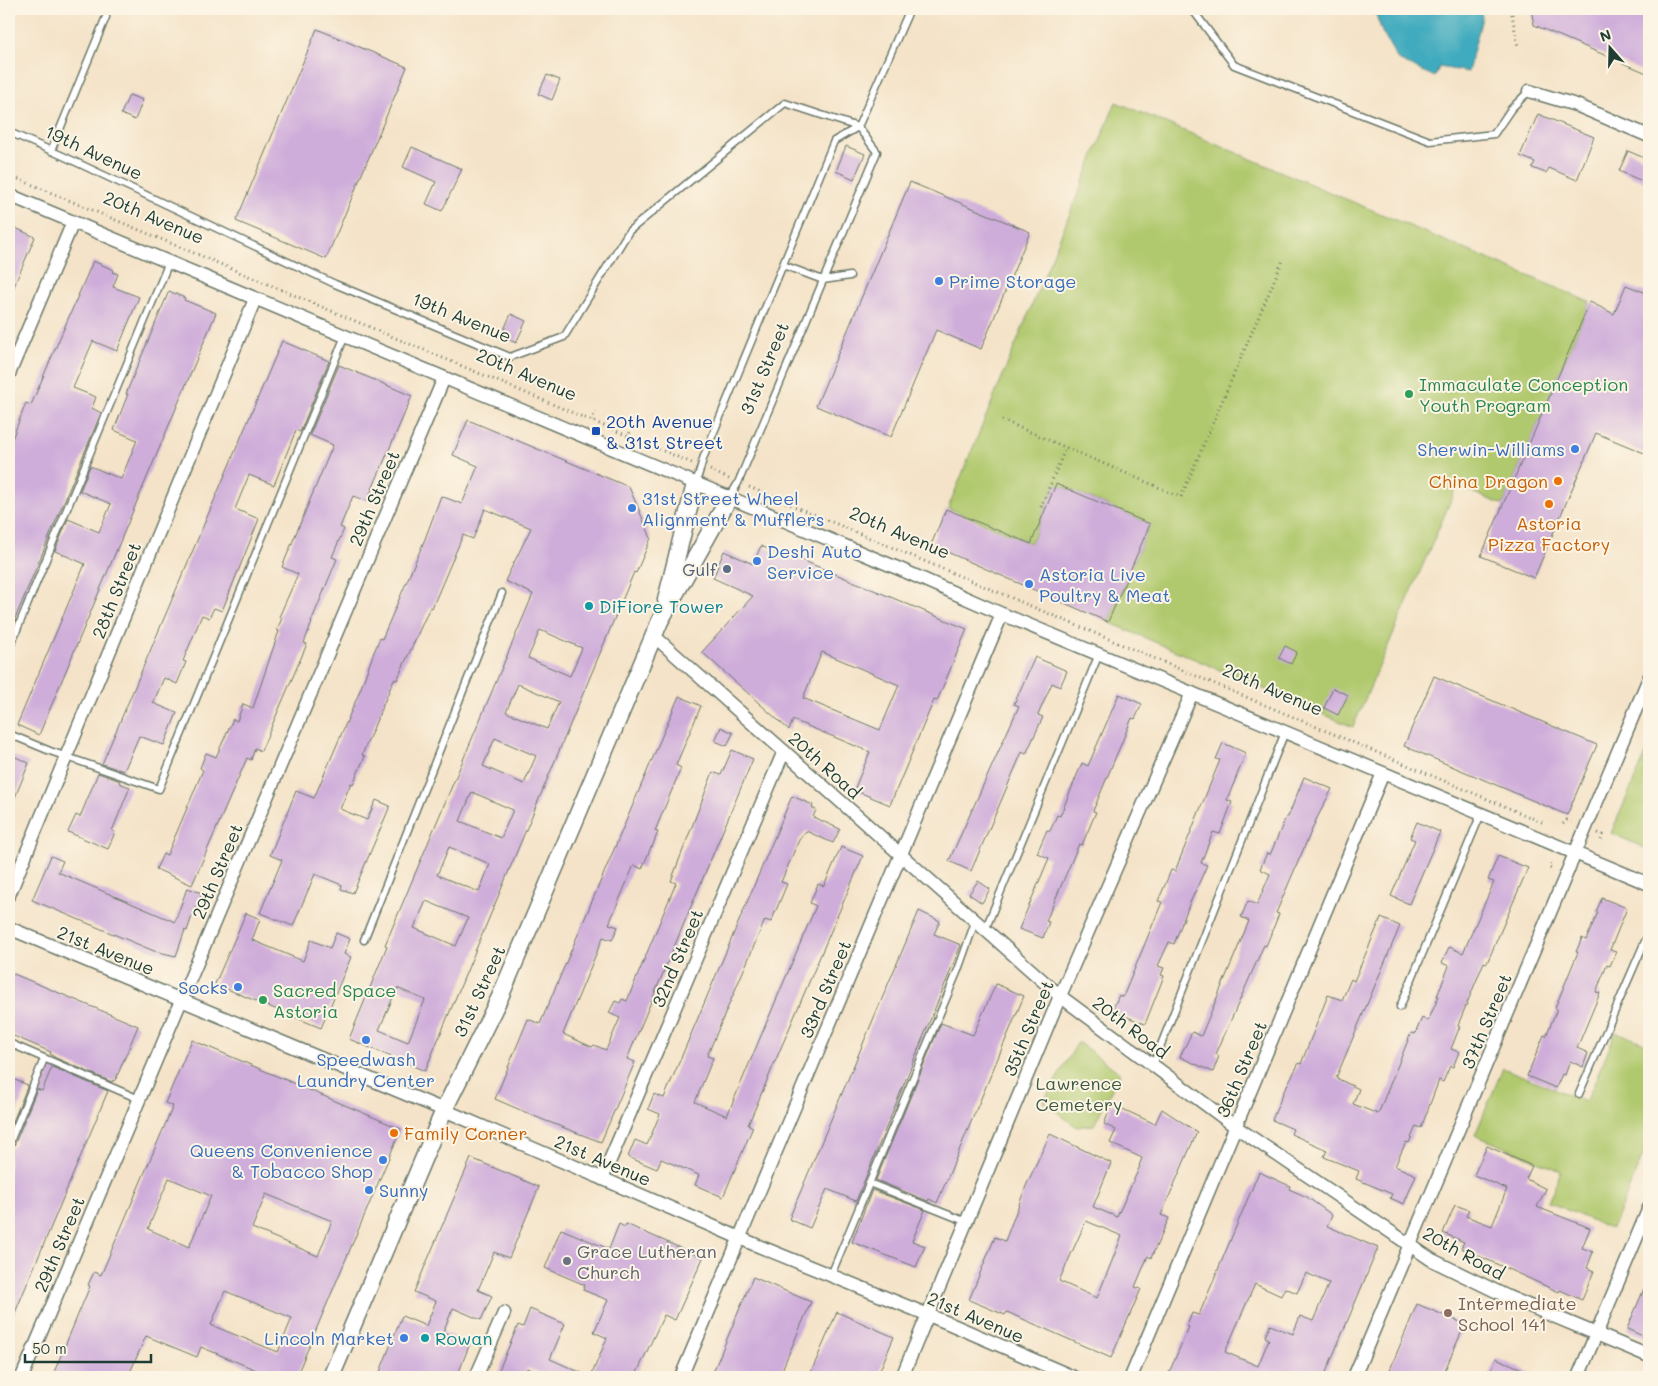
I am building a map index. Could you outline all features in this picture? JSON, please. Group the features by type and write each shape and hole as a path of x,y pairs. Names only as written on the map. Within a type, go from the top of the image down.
{"street":[{"path":"1529,91 1576,105 1649,136"},
{"name":"20th Avenue","path":"9,194 1002,614 1649,884"},
{"path":"9,374 73,222"},
{"name":"28th Street","path":"9,895 256,299"},
{"name":"29th Street","path":"22,1377 444,378"},
{"name":"31st Street","path":"657,628 696,484"},
{"name":"31st Street","path":"331,1377 444,1110 500,997 657,628 729,498"},
{"name":"33rd Street","path":"681,1377 1002,614"},
{"name":"20th Road","path":"657,628 784,751 1060,996 1236,1126 1410,1243 1432,1260 1508,1297 1649,1356"},
{"name":"37th Street","path":"1354,1377 1649,678"},
{"name":"35th Street","path":"902,1377 1060,996 1192,693"},
{"name":"32nd Street","path":"602,1179 784,751"},
{"name":"36th Street","path":"1131,1377 1383,773"},
{"name":"21st Avenue","path":"9,928 1073,1377"},
{"path":"1578,1377 1649,1208"},
{"path":"476,1377 504,1313"}],"lane":[{"path":"858,127 910,9"},
{"path":"1192,9 1234,65 1430,141 1494,134 1511,109 1529,91"},
{"path":"51,151 106,17"},
{"name":"19th Avenue","path":"9,132 335,284 510,357 564,336 629,231 785,103 858,127"},
{"name":"31st Street","path":"696,484 700,466 834,141 858,127 877,152 738,482 729,498"},
{"path":"9,648 169,262"},
{"path":"783,265 823,280 850,276"},
{"path":"9,734 159,789 345,336"},
{"path":"364,940 502,593"},
{"path":"831,1275 958,970 980,926 1099,654"},
{"path":"1153,1065 1285,732"},
{"path":"1400,1007 1481,814"},
{"path":"1579,1094 1649,932"},
{"path":"9,1043 140,1099"},
{"path":"9,1144 44,1059"},
{"path":"869,1183 967,1222"}],"path":[{"path":"1511,9 1518,47"},
{"name":"20th Avenue","path":"9,174 627,439 700,466 1547,825"},
{"path":"1002,420 1181,497 1283,260"},
{"path":"590,423 596,410"},
{"path":"627,439 632,426"},
{"path":"1041,506 1066,448"},
{"path":"1564,824 1567,820 1571,822"},
{"path":"1597,833 1603,835 1601,840"},
{"path":"1550,864 1549,868 1554,870"}],"green space":[{"path":"1116,102 1590,302 1503,505 1457,486 1353,727 1108,622 1150,524 1056,484 1031,543 948,508"},
{"path":"1649,747 1649,850 1611,833"},
{"path":"1616,1032 1649,1045 1649,1141 1612,1229 1548,1202 1561,1171 1475,1135 1503,1068 1586,1102"},
{"name":"Lawrence Cemetery","path":"1078,1042 1120,1073 1094,1125 1077,1127 1043,1102"}],"water":[{"path":"1374,9 1481,9 1482,18 1468,72 1439,67 1435,77 1398,60 1382,32"}],"building":[{"path":"1531,9 1649,9 1649,74 1534,25"},
{"path":"317,29 407,67 326,259 236,221"},
{"path":"547,75 560,80 552,100 538,94"},
{"path":"129,95 143,100 135,120 121,114"},
{"path":"1538,114 1594,137 1577,180 1549,168 1546,173 1532,168 1535,162 1520,156"},
{"path":"846,146 865,154 854,179 836,171"},
{"path":"412,147 462,169 442,211 426,204 436,182 403,167"},
{"path":"1628,151 1649,160 1649,184 1619,171"},
{"name":"Prime Storage","path":"910,182 1030,232 981,349 936,330 891,437 816,406"},
{"path":"9,225 35,237 9,298"},
{"path":"93,261 114,270 112,272 118,274 113,287 139,297 117,351 93,341 73,388 96,397 92,408 101,413 9,633 9,438 12,439 26,403 31,405"},
{"path":"1626,285 1649,294 1649,455 1596,433 1534,578 1481,556 1590,302 1614,314"},
{"path":"169,291 185,298 184,300 216,313 39,735 17,725 85,564 55,551 68,519 99,532 111,504 80,491 90,466 121,479 137,440 114,430 128,394 126,394"},
{"path":"511,314 526,321 516,343 501,336"},
{"path":"282,341 329,361 300,432 296,430 274,485 249,475 235,509 259,519 222,611 214,608 209,618 202,615 183,661 186,662 177,684 164,678 153,703 177,713 164,745 139,736 124,771 102,764"},
{"path":"339,365 412,396 367,501 353,496 340,527 344,529 332,557 337,559 311,622 304,643 307,644 261,751 255,748 251,760 247,758 192,885 156,869 163,854 167,855 203,770 200,768 206,753 216,757 233,719 237,721 243,704 253,708 279,631 277,630 282,618 279,617 298,574 282,567 333,445 310,435"},
{"path":"468,420 629,487 651,538 636,573 634,572 425,1071 349,1039 387,946 385,945 533,594 505,581 531,528 485,509 473,539 463,535 432,608 430,607 397,680 394,679 362,755 365,756 340,809 367,820 376,800 390,806 353,893 341,889 342,885 315,874 293,926 260,913 282,860 270,855 296,791 314,798 359,693 380,638 382,639 425,539 441,496 462,504 478,466 453,455","holes":["540,630 582,648 570,676 528,658","518,684 559,702 547,729 506,712","495,738 536,756 524,784 483,766","472,792 513,810 501,838 460,821","449,847 490,864 479,892 437,875","426,901 468,918 456,946 414,928","397,988 425,1000 408,1042 379,1030"]},
{"path":"1056,484 1150,524 1108,622 931,545 946,509 1031,544"},
{"path":"761,546 788,557 790,555 967,629 937,701 934,700 890,805 854,790 870,752 793,720 789,730 702,652 753,596 713,578 724,551 753,564","holes":["822,652 899,685 880,730 803,698"]},
{"path":"1285,646 1297,652 1291,664 1279,658"},
{"path":"1035,657 1067,671 1060,687 1052,683 1038,715 1043,717 1026,754 1022,752 971,871 949,861 1019,706 1014,704"},
{"path":"1434,676 1597,745 1567,815 1404,746"},
{"path":"1333,688 1348,695 1338,715 1324,708"},
{"path":"1119,694 1142,704 1135,719 1132,718 1093,811 1096,812 1082,845 1079,844 1046,921 1049,922 1043,938 1019,929 1049,858 1037,853 1047,830 1050,831 1057,815 1060,816 1082,763 1088,766"},
{"path":"679,696 701,706 676,765 681,768 655,831 658,832 642,869 634,865 609,924 618,927 612,940 603,937 563,1034 592,1047 594,1045 606,1050 620,1018 609,1013 615,1001 620,1003 622,999 627,1001 676,883 671,881 713,772 721,775 732,750 753,759 627,1059 635,1062 601,1142 495,1099 528,1019 540,1024"},
{"path":"721,727 733,733 727,746 715,741"},
{"path":"1223,743 1246,753 1227,800 1232,802 1220,834 1213,832 1201,863 1207,865 1174,944 1169,942 1158,966 1164,968 1161,975 1164,976 1145,1024 1112,1011 1119,995 1123,997 1162,902 1158,901 1171,870 1175,871 1220,760 1216,759"},
{"path":"9,754 29,763 9,812"},
{"path":"98,773 130,787 112,831 115,832 108,849 68,832 76,815 80,817"},
{"path":"1304,777 1332,789 1316,820 1276,913 1279,914 1266,946 1264,945 1216,1054 1219,1056 1213,1072 1180,1057 1192,1032 1201,1036 1249,921 1241,917 1248,901 1257,905 1270,874 1260,869 1267,853 1270,855"},
{"path":"792,796 813,805 812,808 816,810 813,817 840,829 833,843 806,831 799,840 781,882 787,884 777,908 771,922 765,920 707,1056 713,1058 695,1102 727,1116 816,906 810,903 818,884 824,886 841,847 863,856 748,1125 753,1127 723,1197 695,1185 699,1175 661,1159 657,1169 628,1157 635,1140 647,1145 660,1114 648,1109 654,1094 664,1098"},
{"path":"1417,822 1440,832 1409,904 1391,896 1415,840 1410,838"},
{"path":"51,856 63,861 58,872 175,922 187,888 202,893 187,931 185,930 176,956 154,951 32,900"},
{"path":"1498,856 1528,868 1487,963 1484,962 1458,1025 1460,1026 1451,1049 1459,1052 1453,1067 1450,1066 1443,1082 1439,1080 1421,1128 1416,1126 1409,1143 1406,1142 1395,1166 1416,1175 1404,1204 1390,1198 1392,1194 1356,1179 1359,1171 1324,1157 1327,1150 1291,1134 1293,1129 1272,1120 1284,1091 1299,1063 1301,1064 1328,995 1342,1000 1351,979 1354,981 1381,918 1400,926 1336,1078 1359,1089 1353,1104 1378,1114 1411,1033 1415,1034 1422,1018 1428,1021 1439,996 1437,996 1449,966 1442,963 1449,947 1463,953 1494,882 1488,880"},
{"path":"978,881 990,889 982,903 969,894"},
{"path":"1602,898 1627,908 1610,950 1616,952 1610,966 1607,965 1596,992 1600,993 1577,1048 1588,1053 1583,1067 1570,1061 1565,1075 1562,1074 1556,1088 1527,1076 1557,1009 1555,1008 1578,952 1576,952 1582,938 1586,940"},
{"path":"919,911 940,921 934,934 961,945 856,1201 827,1189 810,1228 789,1219"},
{"path":"246,913 260,919 252,940 303,961 311,940 330,948 336,933 350,939 344,954 351,957 321,1028 215,984"},
{"path":"9,972 138,1026 115,1081 113,1080 112,1082 56,1058 50,1054 51,1052 9,1034"},
{"path":"996,984 1024,996 937,1203 876,1180 941,1023 973,1035"},
{"path":"192,1040 401,1129 296,1377 273,1377 201,1347 197,1357 146,1336 128,1377 52,1377 90,1286 88,1285 94,1272 101,1275 173,1106 165,1103","holes":["169,1178 211,1196 189,1247 148,1229","266,1194 332,1221 318,1256 252,1228","225,1291 292,1318 278,1352 211,1325"]},
{"path":"52,1067 108,1091 9,1327 9,1149 14,1146 37,1089 42,1091"},
{"path":"15,1080 28,1085 9,1131 9,1097"},
{"path":"1112,1104 1155,1124 1162,1109 1197,1132 1161,1215 1169,1218 1151,1258 1148,1256 1135,1287 1141,1289 1111,1358 1007,1312 1005,1315 969,1300 995,1237 1005,1241 1026,1186 1050,1134 1111,1163 1093,1207 1117,1217 1142,1158 1110,1143 1116,1130 1104,1124","holes":["1086,1221 1122,1236 1097,1298 1059,1281"]},
{"path":"1487,1146 1532,1166 1526,1179 1546,1189 1537,1207 1590,1228 1582,1248 1593,1252 1587,1268 1594,1271 1582,1300 1560,1290 1559,1292 1461,1248 1464,1242 1443,1233 1455,1205 1469,1210 1466,1216 1492,1226 1507,1189 1474,1175"},
{"path":"471,1158 539,1187 509,1258 494,1252 478,1290 492,1296 481,1320 453,1308 443,1332 470,1343 457,1377 378,1377 402,1316 426,1326 436,1301 414,1292"},
{"path":"1259,1172 1290,1186 1289,1189 1307,1197 1332,1215 1327,1226 1378,1248 1324,1377 1167,1377 1189,1327 1187,1326 1192,1313 1199,1315","holes":["1306,1273 1329,1283 1313,1321 1300,1316 1293,1334 1270,1325 1265,1337 1269,1339 1258,1366 1225,1352 1255,1284 1281,1296 1285,1288 1297,1293"]},
{"path":"872,1190 925,1210 912,1241 925,1246 916,1267 852,1242"},
{"path":"619,1224 625,1227 626,1224 703,1258 675,1320 664,1315 635,1377 600,1377 592,1374 607,1338 594,1332 608,1300 583,1290 585,1285 545,1268 561,1229 609,1249"},
{"path":"753,1277 811,1302 779,1377 711,1377"},
{"path":"1649,1277 1649,1328 1645,1337 1627,1329"},
{"path":"1417,1304 1465,1324 1442,1377 1387,1377"},
{"path":"530,1309 565,1324 550,1359 591,1377 551,1377 527,1368 524,1377 496,1377 518,1325 523,1327"},
{"path":"837,1312 894,1337 877,1377 809,1377"},
{"path":"1496,1358 1541,1377 1488,1377"}],"place":[{"name":"Prime Storage","path":"939,281"},
{"name":"Immaculate Conception Youth Program","path":"1409,394"},
{"name":"20th Avenue & 31st Street","path":"596,431"},
{"name":"Sherwin-Williams","path":"1575,449"},
{"name":"China Dragon","path":"1558,481"},
{"name":"Astoria Pizza Factory","path":"1549,504"},
{"name":"31st Street Wheel Alignment & Mufflers","path":"632,508"},
{"name":"Deshi Auto Service","path":"757,561"},
{"name":"Gulf","path":"727,569"},
{"name":"Astoria Live Poultry & Meat","path":"1029,584"},
{"name":"DiFiore Tower","path":"589,606"},
{"name":"Socks","path":"238,987"},
{"name":"Sacred Space Astoria","path":"263,1000"},
{"name":"Speedwash Laundry Center","path":"366,1040"},
{"name":"Family Corner","path":"394,1133"},
{"name":"Queens Convenience & Tobacco Shop","path":"383,1160"},
{"name":"Sunny","path":"369,1190"},
{"name":"Grace Lutheran Church","path":"567,1261"},
{"name":"Intermediate School 141","path":"1448,1313"},
{"name":"Lincoln Market","path":"404,1338"},
{"name":"Rowan","path":"425,1338"}]}
